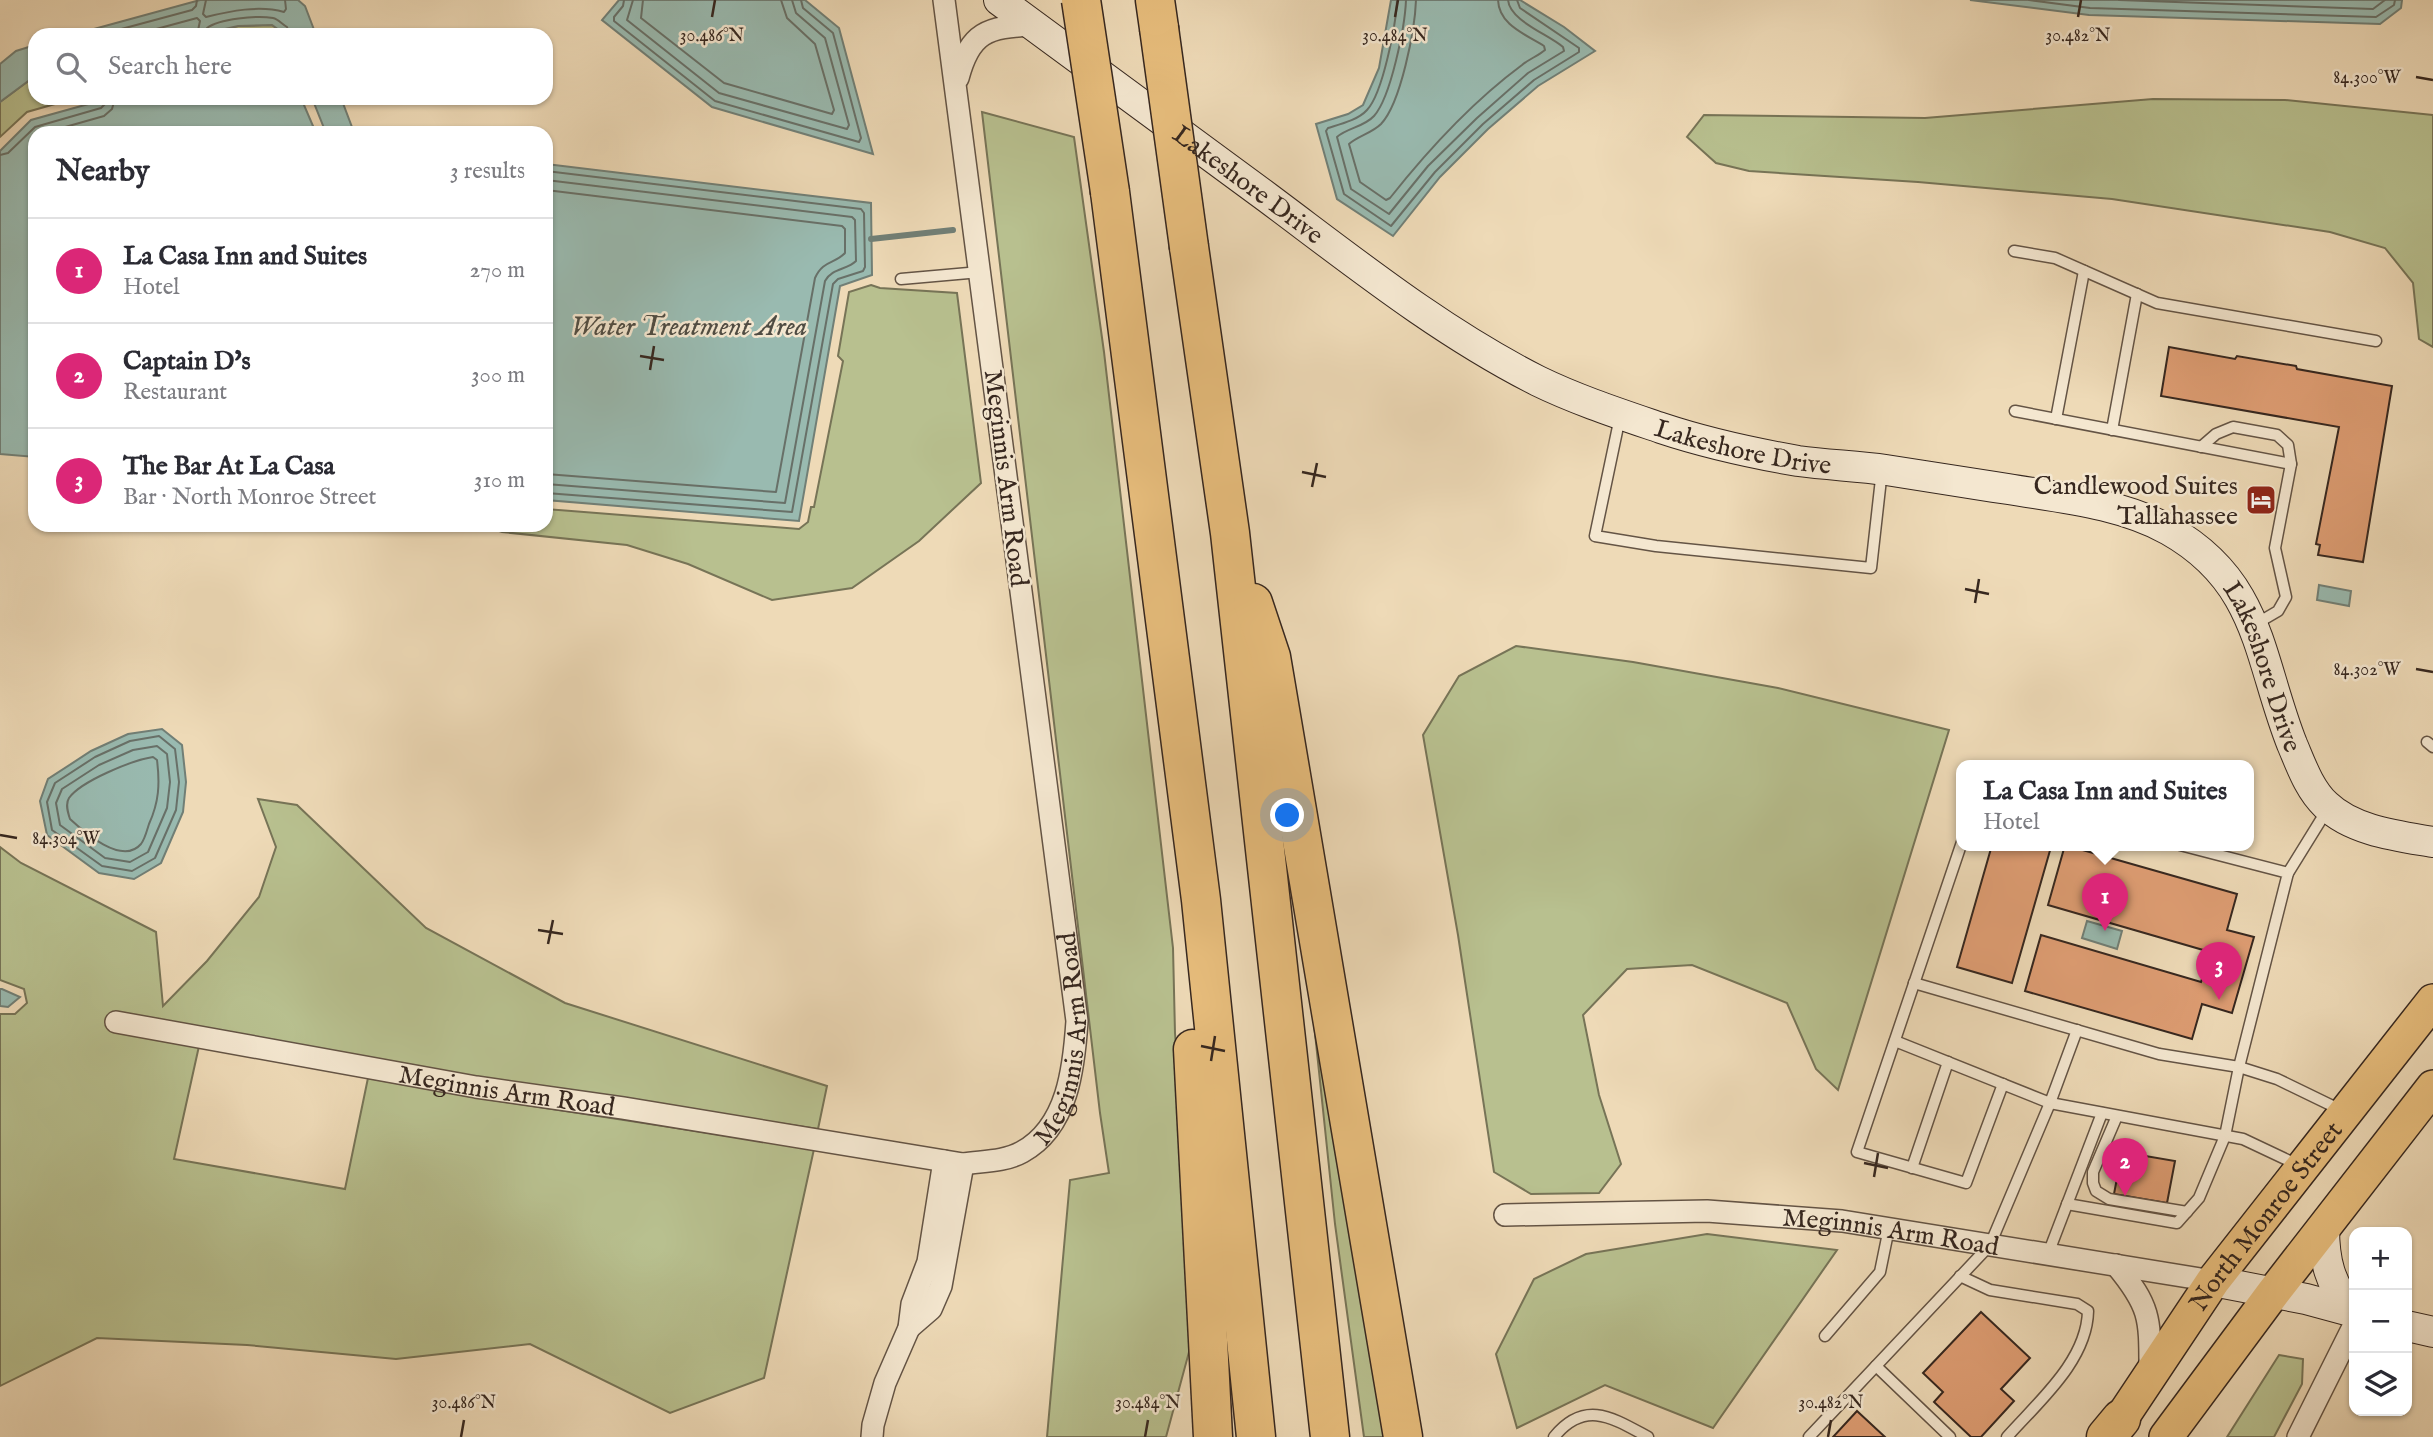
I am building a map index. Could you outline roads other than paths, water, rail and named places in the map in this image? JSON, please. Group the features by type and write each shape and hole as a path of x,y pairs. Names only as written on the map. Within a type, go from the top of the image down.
{"highway":[{"path":"1082,0 1111,192 1201,900 1256,1437"},
{"path":"1157,14 1230,533 1330,1437"},
{"path":"1230,533 1271,657 1403,1437"},
{"path":"1201,900 1193,1043 1213,1437"}],"main road":[{"name":"North Monroe Street","path":"2112,1431 2213,1281 2433,1001"},
{"name":"North Monroe Street","path":"2165,1437 2433,1087"}],"street":[{"name":"Meginnis Arm Road","path":"116,1022 475,1087 623,1108 953,1162 1004,1159 1021,1153 1035,1143 1049,1126 1061,1106 1070,1080 1077,1021 944,0"},
{"name":"Lakeshore Drive","path":"999,0 1437,321 1541,383 1621,414 1720,446 1801,461 1882,470 2049,496 2112,508 2166,528 2210,559 2247,608 2286,729 2316,794 2328,807 2352,822 2433,842"},
{"path":"956,84 964,54 978,38 1002,27 1032,25"},
{"path":"872,1437 885,1383 909,1328 931,1309 941,1286 953,1162"},
{"name":"Meginnis Arm Road","path":"1505,1215 1707,1210 1842,1221 2213,1281 2273,1293 2349,1315"},
{"path":"2324,1227 2326,1265 2334,1288 2349,1310"},
{"path":"2116,1265 2133,1285 2148,1314 2150,1374"},
{"path":"2298,1437 2349,1325"},
{"path":"2412,1327 2433,1332"}],"lane":[{"path":"2014,251 2055,258 2157,303 2376,341"},
{"path":"2056,419 2084,271"},
{"path":"901,279 981,272"},
{"path":"2112,430 2137,295"},
{"path":"2015,411 2291,464"},
{"path":"1621,414 1595,536 1656,546 1871,568 1882,470"},
{"path":"2201,447 2216,434 2233,427 2277,435 2288,445 2291,464 2276,548 2286,597 2278,611 2254,625"},
{"path":"2067,1204 2177,1223 2199,1198 2225,1136 2239,1067 2288,873 2328,807"},
{"path":"1959,851 1857,1152 1966,1183 2003,1084"},
{"path":"2203,851 2288,873"},
{"path":"1914,983 2159,1054 2239,1067 2277,1079 2345,1113"},
{"path":"1810,1437 1990,1245 2077,1030"},
{"path":"1895,1041 2050,1102 2243,1139 2302,1167"},
{"path":"1912,1168 1948,1062"},
{"path":"2048,1254 2102,1113"},
{"path":"2117,1116 2093,1172 2092,1183 2096,1191 2109,1199 2187,1212"},
{"path":"1825,1336 1880,1272 1889,1228"},
{"path":"1960,1276 1990,1290 2077,1304 2088,1311 2087,1326 2067,1368 2007,1437"},
{"path":"1876,1366 1950,1437"},
{"path":"1554,1437 1559,1430 1585,1414 1609,1416 1648,1437"}],"water":[{"path":"200,0 298,0 305,6 313,28 276,28 272,25 229,28 98,28"},
{"path":"619,0 805,0 839,28 873,154 712,107 602,20"},
{"path":"1391,0 1520,0 1564,27 1595,51 1538,86 1488,129 1440,177 1393,236 1337,199 1316,124 1348,114 1363,105 1379,68"},
{"path":"1970,0 2402,0 2401,8 2380,24 2089,15"},
{"path":"28,47 28,81 0,102 0,64 16,51"},
{"path":"85,105 304,105 313,126 28,126 28,456 0,454 0,151 31,120"},
{"path":"315,105 344,105 352,126 323,126"},
{"name":"Water Treatment Area","path":"553,165 871,203 872,275 840,286 799,521 553,501"},
{"path":"2319,585 2351,591 2349,606 2317,600"},
{"path":"162,729 182,745 186,782 183,812 161,863 134,879 99,873 47,835 40,801 48,779 91,751 128,734"},
{"path":"2087,921 2122,931 2117,949 2082,938"},
{"path":"0,989 20,997 8,1007 0,1006"}],"waterway":[{"path":"871,239 953,230"}],"place":[{"name":"Candlewood Suites Tallahassee","path":"2261,500"},
{"name":"La Casa Inn and Suites","path":"2105,931"},
{"name":"The Bar At La Casa","path":"2219,1000"},
{"name":"Captain D's","path":"2125,1196"}]}
